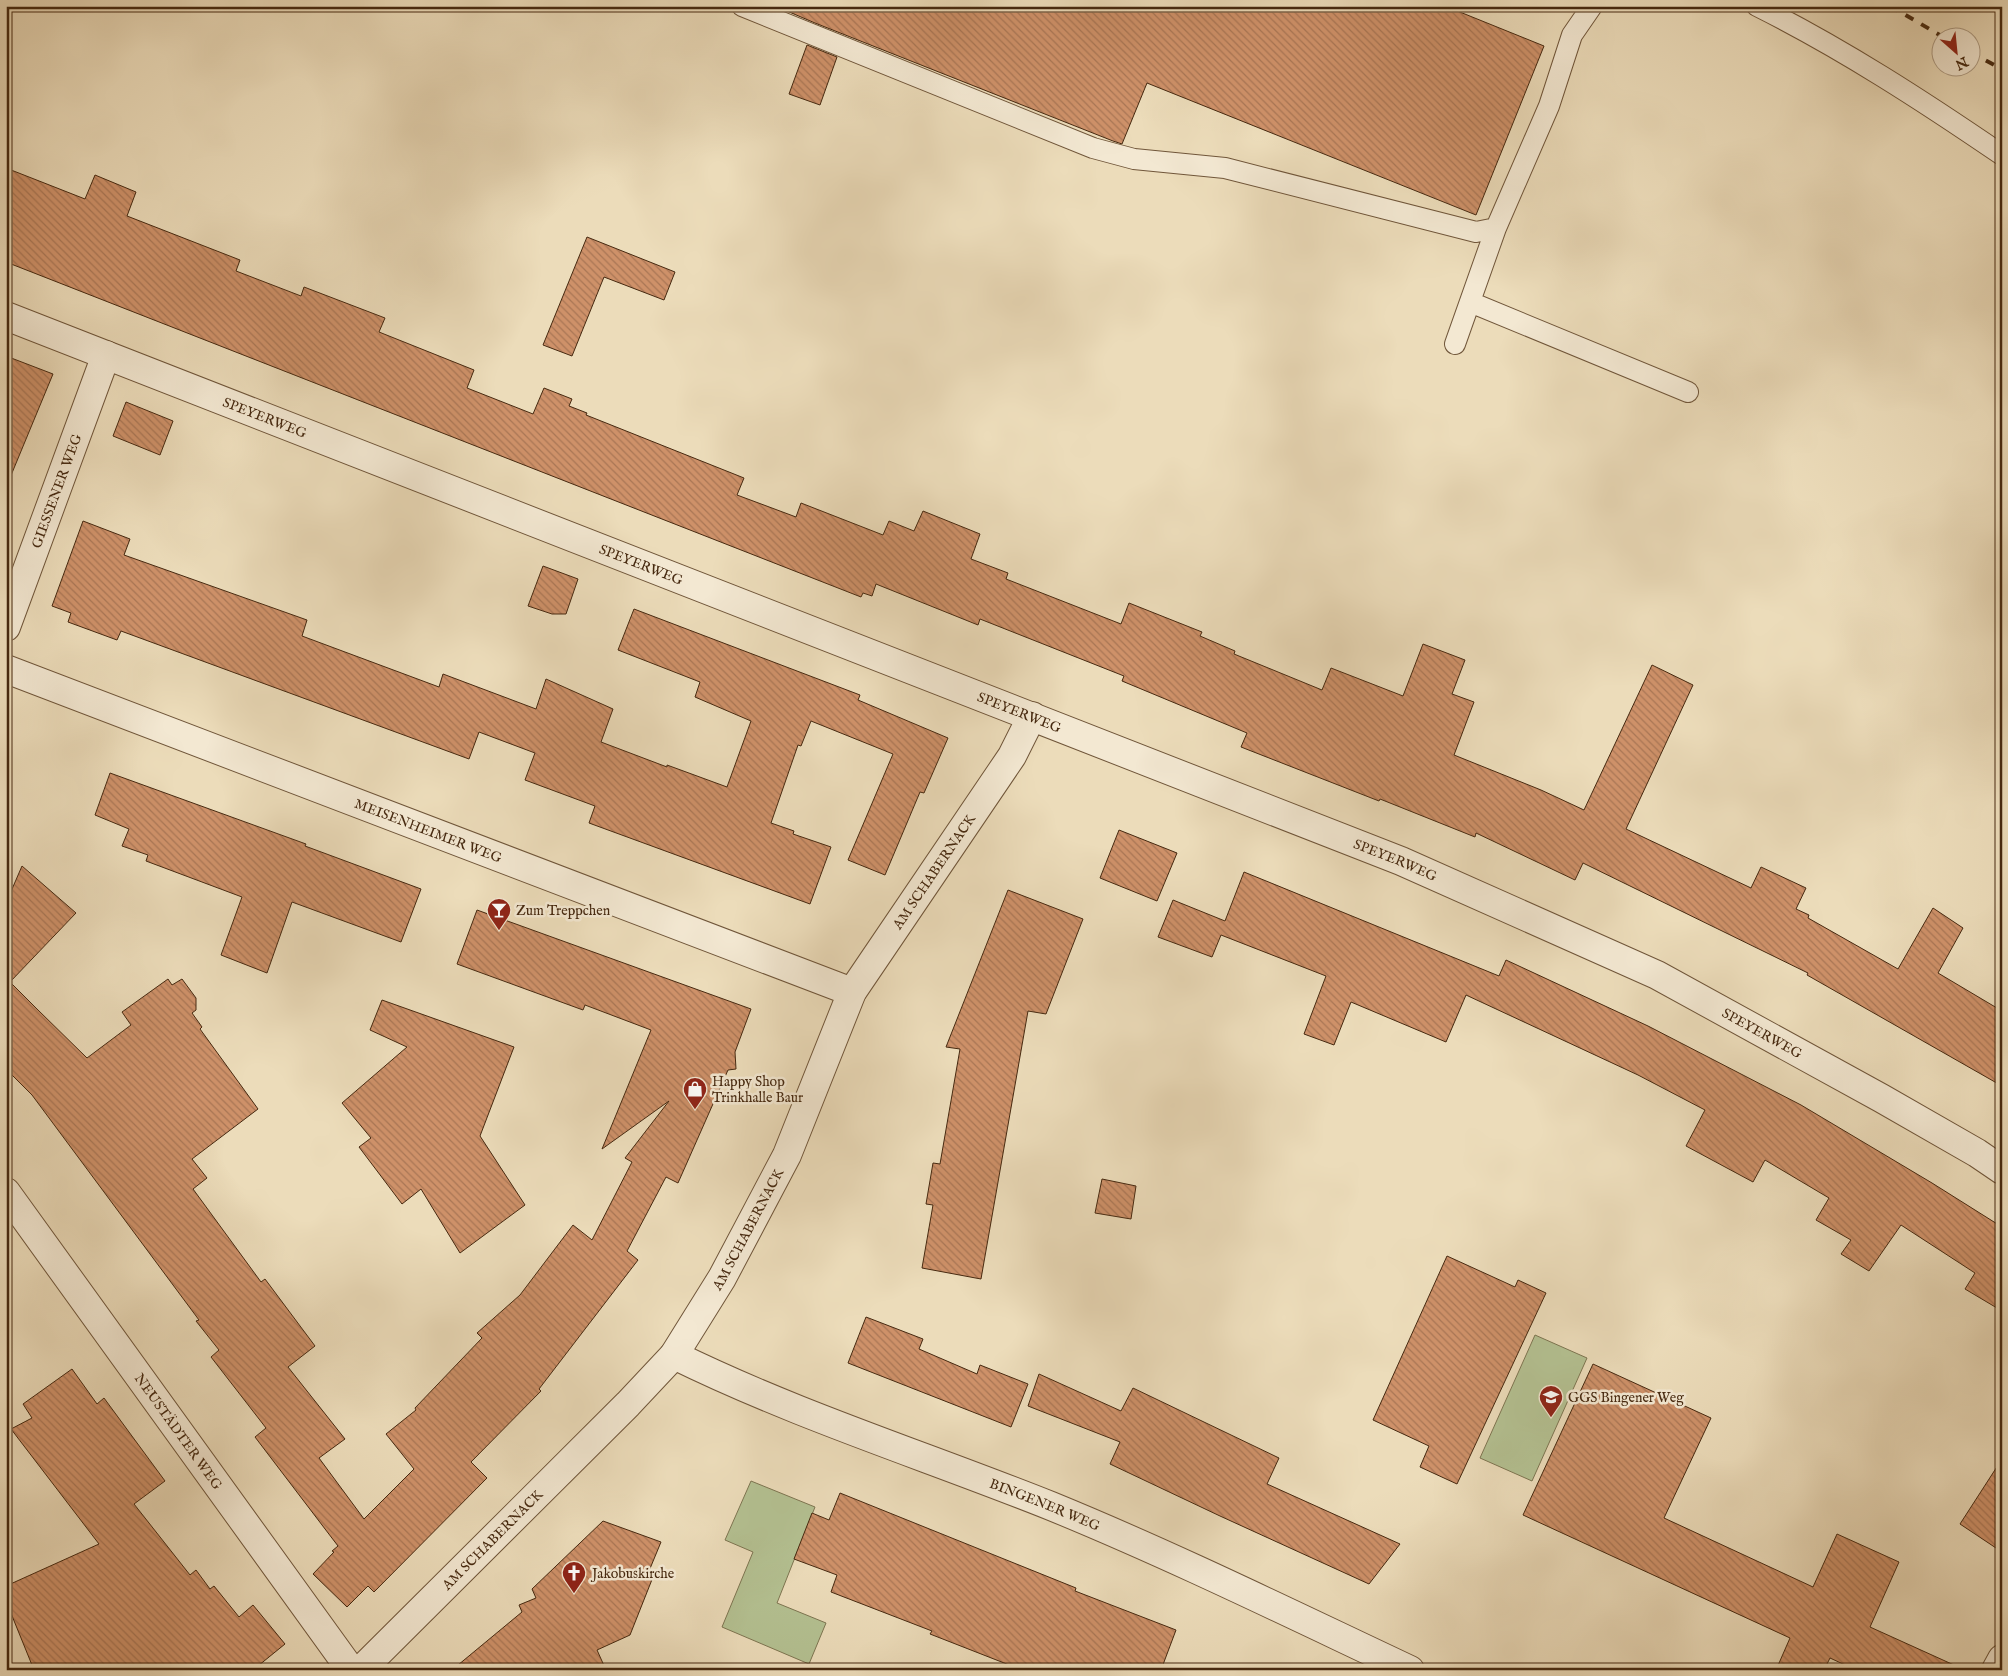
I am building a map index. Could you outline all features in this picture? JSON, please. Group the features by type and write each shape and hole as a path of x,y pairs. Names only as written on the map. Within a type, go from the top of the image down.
{"street":[{"name":"SPEYERWEG","path":"6,316 1401,861 1657,975 1881,1098 1977,1153 2002,1170"},
{"name":"GIESSENER WEG","path":"6,627 106,355"},
{"name":"MEISENHEIMER WEG","path":"6,669 852,992"},
{"name":"AM SCHABERNACK","path":"365,1668 628,1404 674,1355 722,1278 787,1155 852,992 1012,756 1032,716"},
{"name":"NEUSTÄDTER WEG","path":"6,1192 365,1668"},
{"name":"BINGENER WEG","path":"674,1355 728,1382 1052,1507 1201,1571 1410,1670"},
{"path":"1996,1670 2002,1659"}],"lane":[{"path":"742,6 1094,148 1134,159 1225,168 1476,232 1496,228"},
{"path":"1455,344 1496,228 1510,200 1520,170 1549,106 1572,35 1592,6"},
{"path":"1757,6 1796,26 1921,100 2002,155"},
{"path":"1470,302 1688,392"}],"green space":[{"path":"1535,1335 1587,1358 1532,1481 1480,1458"},
{"path":"751,1481 815,1507 777,1603 826,1623 809,1664 722,1627 753,1552 725,1540"}],"building":[{"path":"780,6 1445,6 1544,46 1476,215 1147,83 1122,144 815,23 780,8"},
{"path":"807,45 837,57 820,105 789,94"},
{"path":"6,168 85,199 95,175 136,192 127,216 240,260 236,271 301,296 304,287 385,318 379,332 474,370 467,388 533,414 544,388 572,399 569,406 587,413 586,415 744,478 737,495 796,517 801,503 883,535 889,521 914,531 923,511 980,534 971,559 1008,573 1006,579 1121,624 1129,603 1202,632 1200,636 1235,651 1234,654 1322,690 1331,668 1403,696 1423,644 1465,660 1452,694 1474,702 1454,755 1541,790 1584,810 1652,665 1693,685 1626,829 1751,888 1761,867 1806,888 1796,909 1809,915 1808,918 1898,969 1933,908 1963,928 1938,973 2002,1011 2002,1086 1807,975 1808,973 1583,863 1575,880 1476,833 1475,837 1241,747 1247,733 1122,681 1124,676 980,619 978,625 876,584 872,596 863,593 861,597 6,262"},
{"path":"587,237 675,272 664,300 604,277 572,356 543,345"},
{"path":"6,356 53,374 7,485 6,485"},
{"path":"126,402 173,421 160,455 113,436"},
{"path":"83,521 130,539 124,555 307,620 302,636 439,687 443,674 536,709 546,679 613,709 601,742 727,787 751,721 695,697 700,682 618,650 634,609 860,695 858,700 948,738 924,793 920,792 885,875 848,860 893,754 811,721 801,746 798,745 771,823 794,831 793,834 831,847 810,904 589,823 595,806 525,780 535,753 479,732 469,759 121,631 117,640 68,622 71,613 52,606"},
{"path":"543,566 578,579 566,614 552,614 528,606"},
{"path":"110,773 306,844 305,846 421,889 401,942 292,902 267,973 221,955 242,897 146,861 148,855 122,846 129,829 95,815"},
{"path":"1119,830 1177,853 1157,901 1100,878"},
{"path":"22,866 76,913 10,982 87,1058 131,1025 122,1012 168,979 172,985 182,979 196,998 196,1010 192,1013 202,1027 200,1029 258,1109 192,1159 207,1178 193,1189 261,1282 265,1279 315,1346 288,1367 345,1439 319,1458 364,1519 414,1469 386,1434 416,1410 415,1408 482,1338 477,1333 520,1295 573,1225 592,1240 632,1162 625,1158 669,1101 602,1149 651,1030 585,1005 583,1010 457,964 477,910 751,1009 735,1052 736,1069 728,1070 678,1183 666,1177 627,1251 638,1260 539,1389 541,1391 471,1462 487,1478 374,1592 368,1586 347,1607 313,1574 338,1546 255,1437 266,1428 211,1357 219,1350 196,1321 199,1320 32,1095 6,1069 6,903"},
{"path":"1244,872 1499,976 1506,960 1648,1026 1801,1105 2002,1227 2002,1311 1965,1289 1975,1273 1901,1225 1869,1271 1841,1254 1851,1240 1816,1220 1829,1198 1765,1160 1753,1182 1686,1146 1705,1110 1638,1075 1466,995 1446,1042 1351,1002 1334,1045 1304,1034 1326,976 1221,935 1212,957 1158,937 1173,900 1225,921"},
{"path":"1008,890 1083,919 1046,1014 1028,1011 981,1279 922,1268 933,1205 926,1204 933,1163 940,1164 960,1049 946,1047"},
{"path":"382,1000 514,1047 480,1136 525,1205 460,1253 421,1189 402,1204 359,1147 371,1138 342,1103 407,1047 370,1030"},
{"path":"1102,1179 1136,1186 1131,1219 1095,1213"},
{"path":"1447,1256 1515,1287 1518,1280 1546,1293 1457,1484 1420,1467 1429,1446 1373,1420"},
{"path":"866,1317 923,1339 919,1349 977,1374 980,1365 1028,1384 1011,1427 848,1363"},
{"path":"1593,1364 1711,1418 1664,1518 1813,1587 1837,1534 1899,1562 1870,1627 1965,1670 1856,1670 1830,1658 1824,1670 1776,1670 1790,1638 1523,1515"},
{"path":"72,1369 97,1404 104,1398 165,1481 134,1504 190,1575 196,1570 210,1589 214,1586 239,1617 253,1605 285,1644 253,1670 34,1670 6,1601 6,1586 99,1544 11,1429 32,1418 23,1404"},
{"path":"1039,1374 1121,1411 1133,1388 1279,1458 1267,1484 1400,1544 1369,1584 1220,1516 1110,1464 1120,1442 1028,1406"},
{"path":"2002,1459 2002,1552 1960,1524"},
{"path":"840,1493 1076,1588 1075,1591 1176,1630 1161,1670 1022,1670 930,1634 932,1631 831,1592 837,1575 794,1559 812,1513 829,1520"},
{"name":"Jakobuskirche","path":"603,1521 661,1542 649,1571 653,1577 630,1635 597,1650 606,1670 452,1670 522,1612 519,1605 536,1598 532,1589"}],"railway":[{"path":"1890,6 1930,29"},
{"path":"1980,57 2002,69"}],"place":[{"name":"Zum Treppchen","path":"499,931"},
{"name":"Happy Shop Trinkhalle Baur","path":"695,1110"},
{"name":"GGS Bingener Weg","path":"1551,1418"},
{"name":"Jakobuskirche","path":"574,1594"}]}
